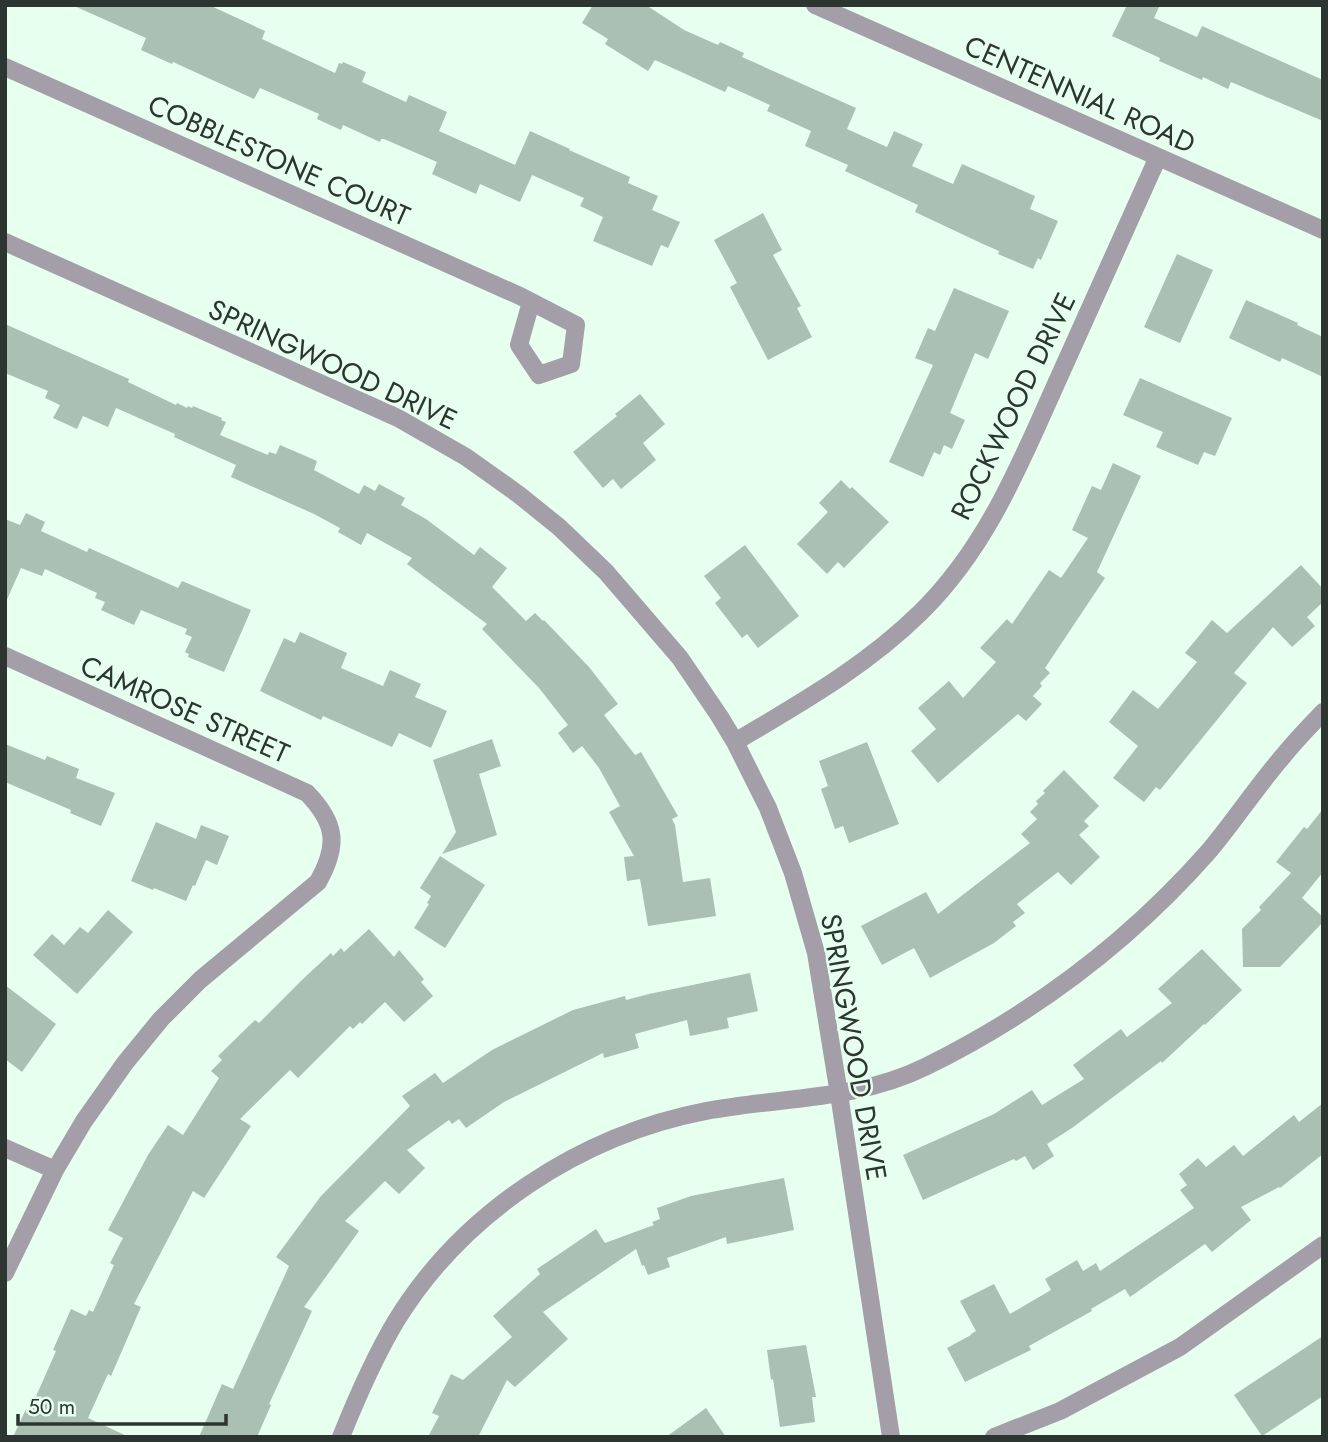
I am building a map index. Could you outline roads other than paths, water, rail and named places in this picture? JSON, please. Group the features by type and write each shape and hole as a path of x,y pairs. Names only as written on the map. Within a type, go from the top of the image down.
{"street":[{"name":"CENTENNIAL ROAD","path":"815,5 1323,230"},
{"name":"COBBLESTONE COURT","path":"5,67 531,302"},
{"name":"ROCKWOOD DRIVE","path":"735,742 827,688 877,652 922,611 977,543 1008,490 1158,157"},
{"name":"SPRINGWOOD DRIVE","path":"5,242 398,418 466,457 519,494 559,527 606,572 680,658 735,742 768,808 793,873 816,953 891,1437"},
{"name":"CAMROSE STREET","path":"5,656 307,793 321,807 330,825 332,845 328,865 318,882 200,979 161,1019 125,1063 84,1121 55,1170"},
{"path":"341,1437 366,1375 397,1319 431,1273 464,1237 514,1194 569,1159 621,1135 708,1111 839,1094 881,1084 922,1069 999,1028 1060,988 1149,914 1209,850 1283,756 1323,712"},
{"path":"5,1148 55,1170 5,1273"},
{"path":"994,1437 1060,1410 1180,1347 1323,1245"}]}
